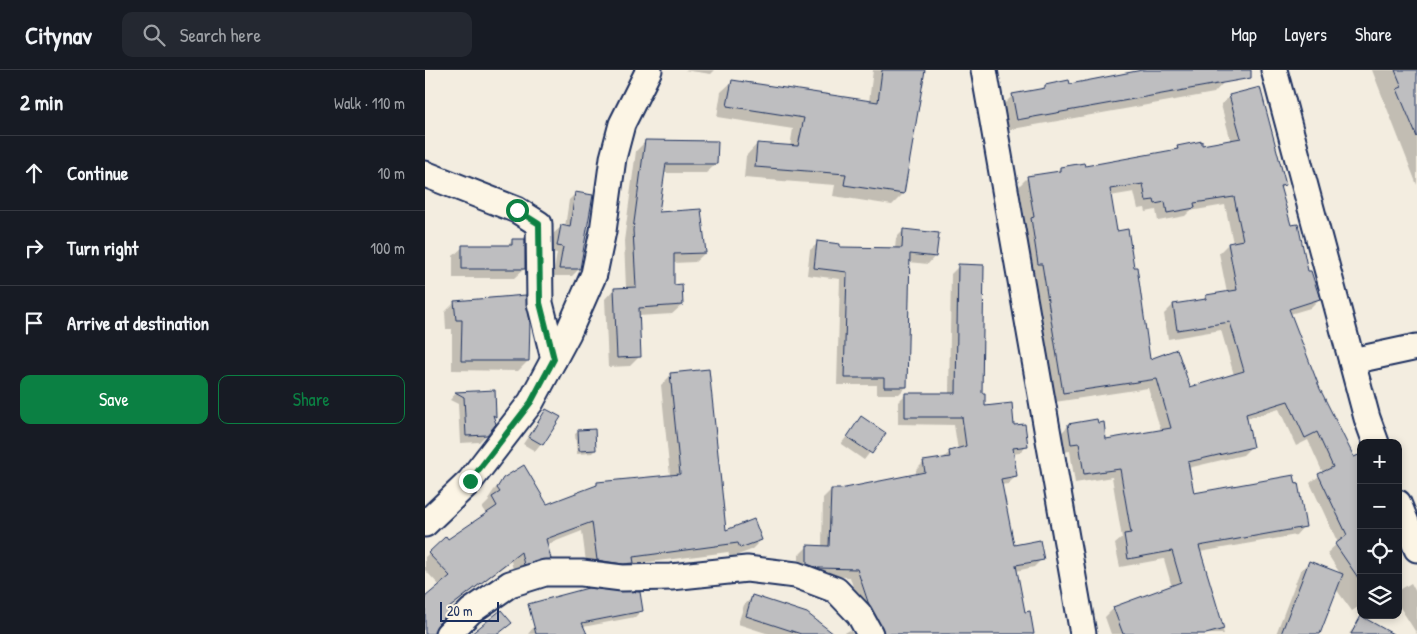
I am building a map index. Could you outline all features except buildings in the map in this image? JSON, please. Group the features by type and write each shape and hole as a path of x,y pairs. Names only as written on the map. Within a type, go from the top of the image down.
{"street":[{"path":"425,524 470,481 531,402 554,359 594,274 603,231 613,158 622,124 649,70"},
{"path":"984,70 1083,634"},
{"path":"1274,70 1375,439"},
{"path":"425,174 517,210 539,224 540,303 554,359"},
{"path":"1352,361 1417,347"},
{"path":"1402,513 1417,549"},
{"path":"449,634 471,612 510,584 545,573 582,573 622,578 671,578 747,569 796,575 835,590 859,614 870,634"}],"route":[{"path":"470,481 531,402 554,359 540,303 539,224 517,210"}]}
